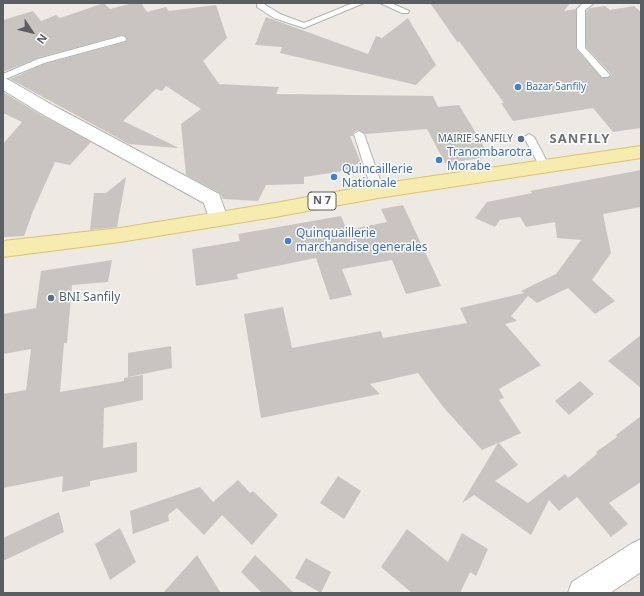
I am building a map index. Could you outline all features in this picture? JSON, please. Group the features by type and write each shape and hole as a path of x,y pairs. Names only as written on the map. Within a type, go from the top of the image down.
{"main road":[{"name":"N 7","path":"3,249 120,235 378,191 641,152"}],"street":[{"path":"3,83 48,110 212,199 218,219"},
{"path":"583,593 641,554"}],"lane":[{"path":"262,3 260,5 277,16 304,26 360,3"},
{"path":"384,3 406,11"},
{"path":"590,3 581,9 581,48 605,75"},
{"path":"3,77 41,61 122,39"},
{"path":"359,134 378,191"},
{"path":"529,137 545,167"}],"building":[{"path":"104,3 110,9 133,3 141,3 147,12 166,7 169,11 216,5 227,38 203,61 219,84 279,87 276,94 433,96 438,107 459,105 490,157 445,163 427,129 366,134 358,130 353,133 353,136 350,136 363,168 304,177 304,184 266,185 258,201 223,199 220,193 186,175 181,124 201,109 166,86 162,91 156,89 123,121 177,148 129,144 10,79 44,64 125,42 127,40 125,36 122,35 38,58 3,72 3,20 33,11 41,21 56,15 60,18"},
{"path":"430,3 570,3 564,11 576,9 576,49 602,78 608,78 612,75 586,47 586,11 590,8 605,6 610,10 634,6 641,12 641,128 613,132 593,108 513,121 501,103 504,103 459,41 458,43"},
{"path":"266,17 368,54 376,36 382,38 408,18 436,65 416,85 280,53 282,47 255,45"},
{"path":"3,92 41,115 91,142 70,165 55,162 33,211 24,236 3,237 3,144 22,122 3,113"},
{"path":"641,170 641,207 603,214 611,253 592,280 615,301 595,314 568,288 537,303 528,296 511,316 517,321 505,324 541,365 499,389 504,398 499,400 521,433 499,443 518,465 495,481 528,503 565,474 568,478 597,454 596,452 617,437 616,435 641,416 641,482 609,503 628,524 611,537 577,497 559,511 549,500 531,535 474,495 462,503 498,443 482,450 444,408 418,373 370,384 380,394 261,418 244,314 283,307 292,348 381,331 383,338 467,323 460,308 524,293 521,291 556,274 581,240 557,238 555,222 526,227 520,217 500,220 495,227 475,218 487,202 532,193 530,191"},
{"path":"126,177 117,227 90,230 94,193 106,193"},
{"path":"403,205 441,286 406,294 392,260 342,269 352,295 330,300 316,258 237,274 238,279 196,286 192,249 240,241 238,234 341,216 347,230 387,222 381,209"},
{"path":"112,260 108,282 72,285 67,343 64,343 60,392 124,381 124,378 143,375 143,400 104,408 103,448 137,442 137,472 90,481 90,486 62,492 63,476 3,488 3,394 26,390 31,349 3,354 3,314 36,308 41,271"},
{"path":"641,335 641,388 608,361"},
{"path":"171,346 172,368 128,377 128,353"},
{"path":"580,381 594,394 569,415 555,401"},
{"path":"338,476 361,491 344,519 320,503"},
{"path":"238,480 250,493 253,491 278,515 252,545 222,515 204,535 177,508 168,515 169,521 133,534 130,511 200,487 213,502"},
{"path":"59,512 64,532 3,561 3,538"},
{"path":"120,528 136,562 110,580 95,544"},
{"path":"407,529 448,562 462,533 488,549 476,576 470,572 460,593 412,593 381,567"},
{"path":"197,555 221,593 163,593"},
{"path":"255,555 294,593 262,593 241,572"},
{"path":"306,558 331,572 321,593 295,578"}],"place":[{"name":"Bazar Sanfily","path":"518,87"},
{"name":"MAIRIE SANFILY","path":"521,139"},
{"name":"Tranombarotra Morabe","path":"439,160"},
{"name":"Quincaillerie Nationale","path":"334,177"},
{"name":"Quinquaillerie marchandise generales","path":"288,241"},
{"name":"BNI Sanfily","path":"51,298"}],"district":[{"name":"SANFILY","path":"580,139"}]}
